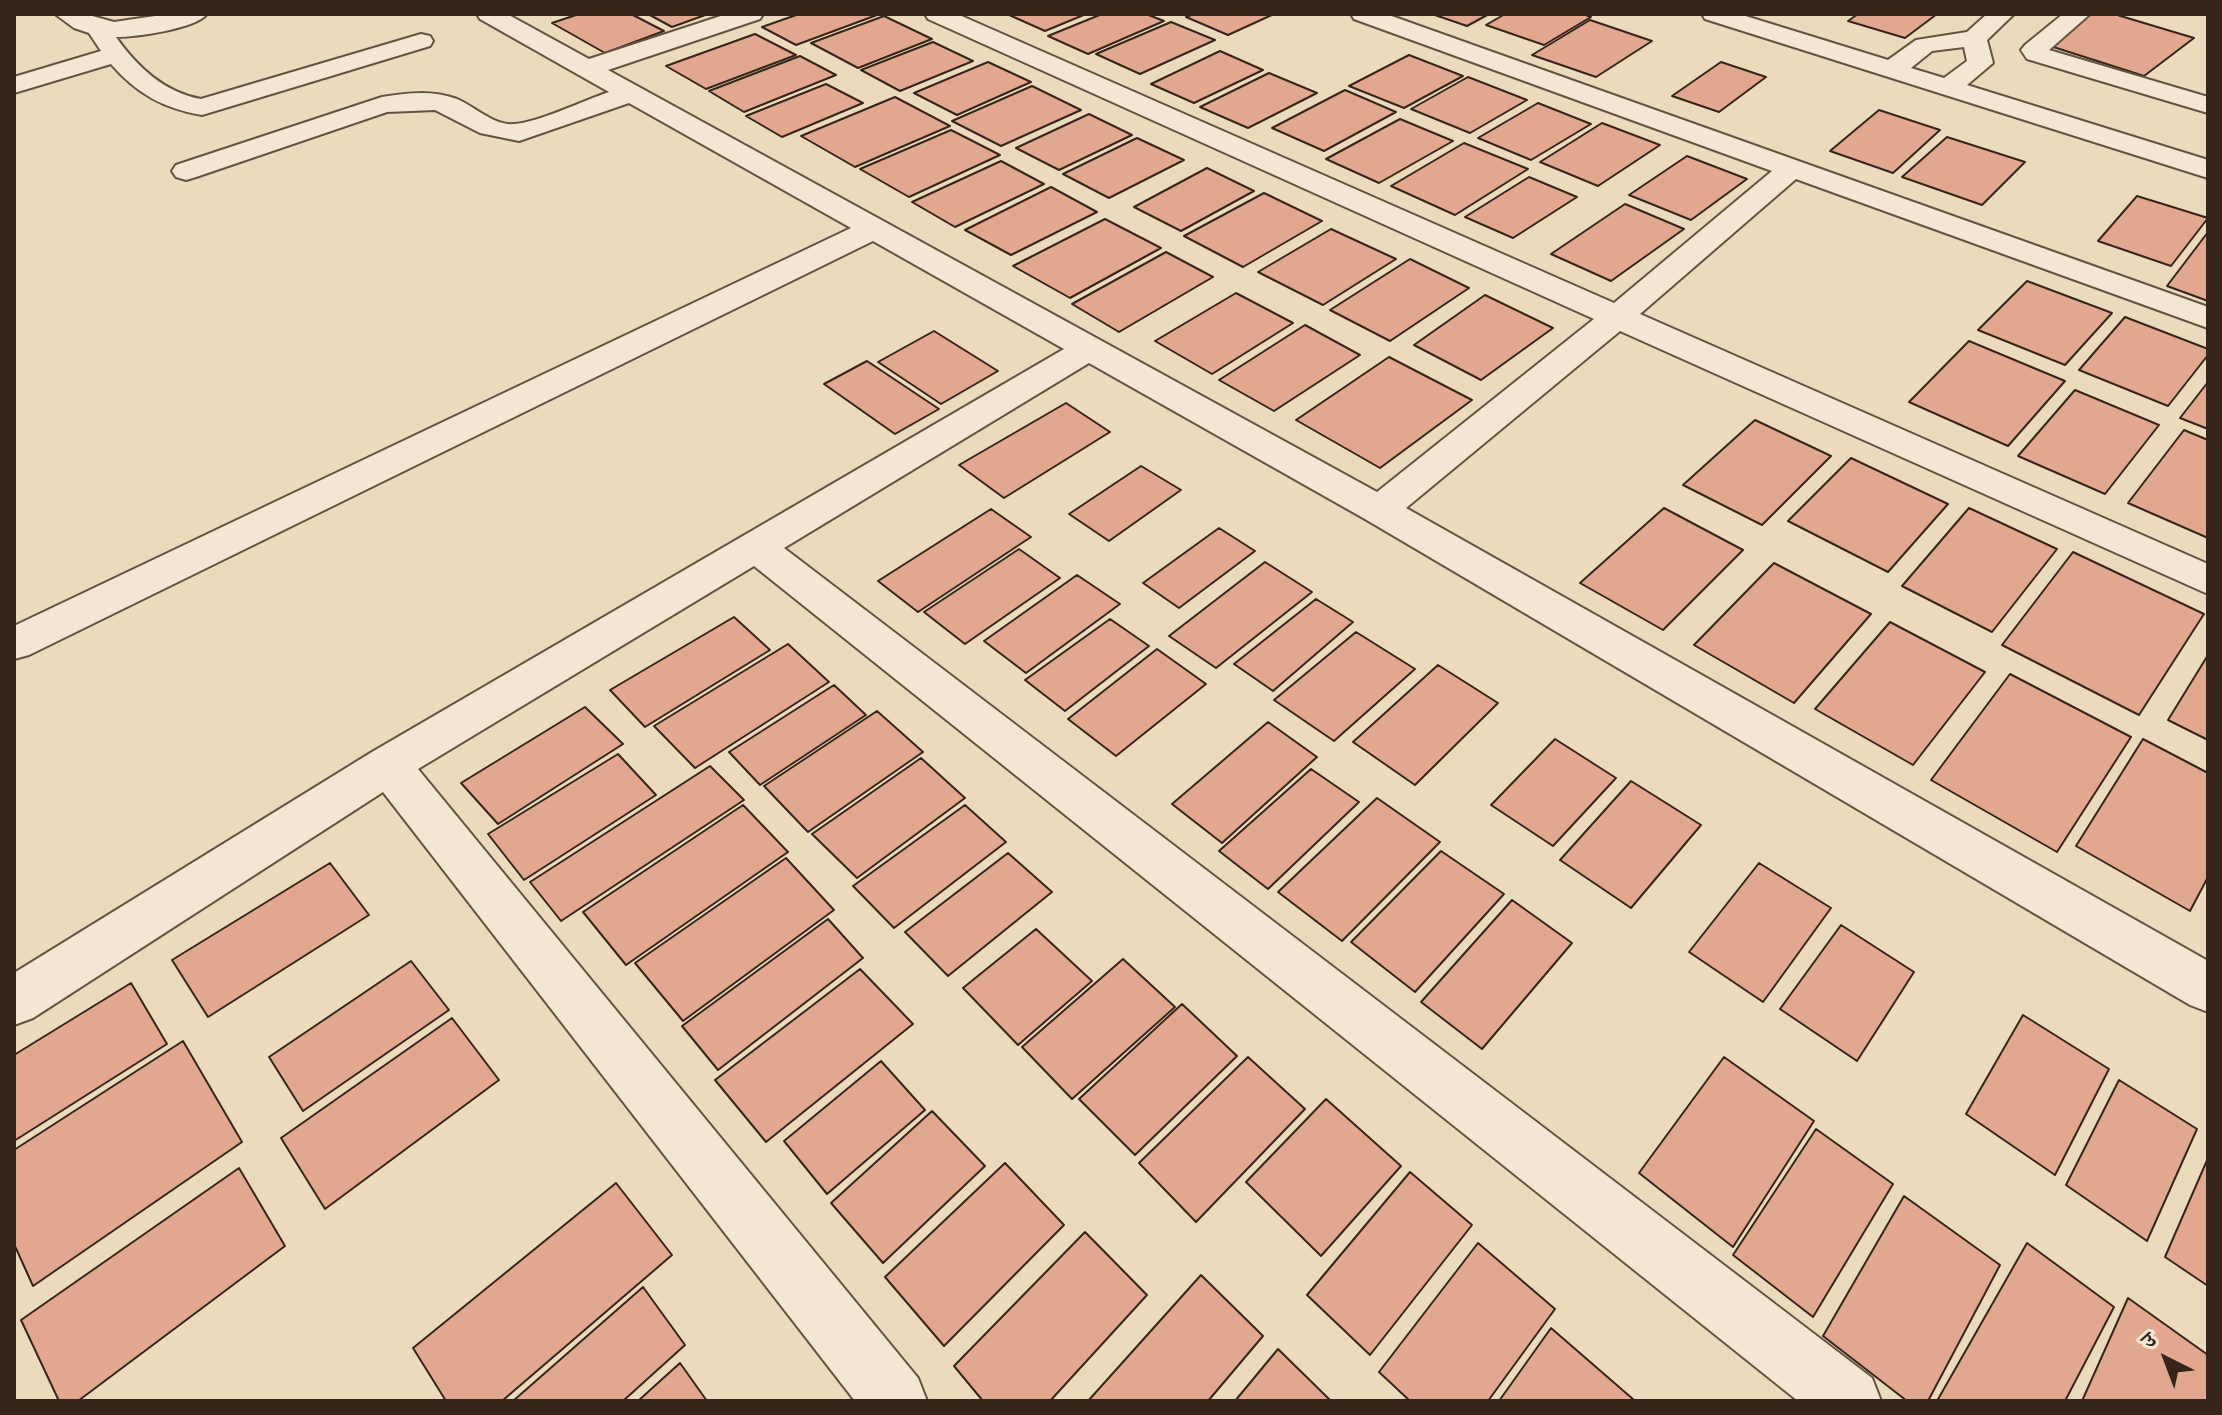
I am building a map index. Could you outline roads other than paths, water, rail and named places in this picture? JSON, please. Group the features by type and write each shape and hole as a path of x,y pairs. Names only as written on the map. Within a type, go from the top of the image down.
{"street":[{"path":"67,14 99,29 129,31 195,14"},
{"path":"489,14 1379,510 2208,988"},
{"path":"585,69 751,14"},
{"path":"937,14 2208,580"},
{"path":"1363,14 2208,318"},
{"path":"1714,14 2208,169"},
{"path":"1893,69 1925,45 1974,38 2002,14"},
{"path":"2078,14 2034,50 2036,54 2208,105"},
{"path":"99,29 115,55 171,100 185,106 202,107 421,41"},
{"path":"1949,86 1980,63 1974,38"},
{"path":"14,85 115,55"},
{"path":"186,171 382,105 412,101 443,103 501,133 519,133 628,94"},
{"path":"1379,510 1617,317 1792,168"},
{"path":"14,644 872,230"},
{"path":"14,1001 388,765 1088,349"},
{"path":"757,547 1849,1401"},
{"path":"388,765 895,1401"}]}
